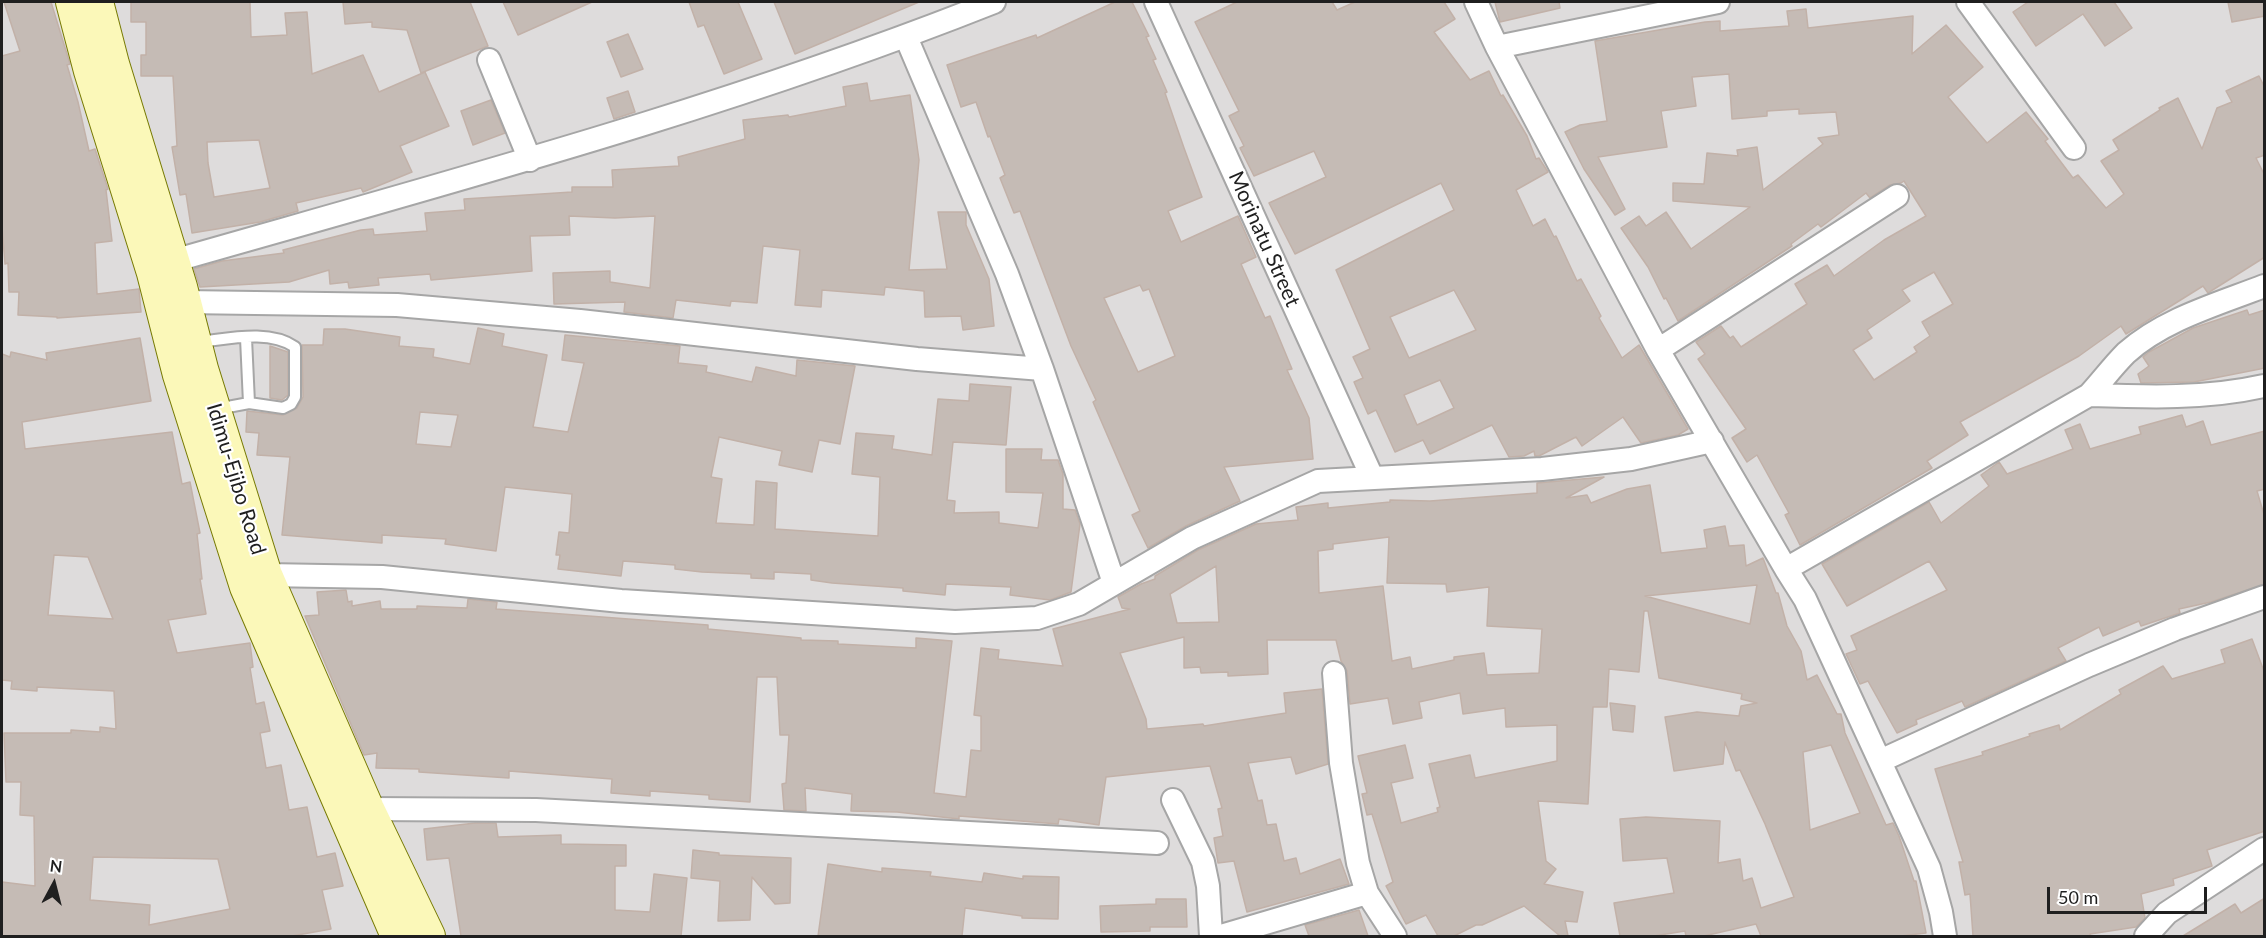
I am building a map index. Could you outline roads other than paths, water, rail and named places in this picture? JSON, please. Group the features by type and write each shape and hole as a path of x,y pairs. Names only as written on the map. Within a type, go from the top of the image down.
{"main road":[{"name":"Idimu-Ejibo Road","path":"72,2 90,71 153,273 214,409 266,575 276,627 397,936"},
{"name":"Idimu-Ejibo Road","path":"97,2 184,302 192,362 246,587 276,627 429,936"}],"street":[{"path":"173,261 530,160 675,116 906,37 994,2"},
{"name":"Morinatu Street","path":"1156,2 1372,477"},
{"path":"1476,2 1497,47 1658,350 1805,599 1929,868 1945,936"},
{"path":"1497,47 1718,2"},
{"path":"1968,2 2074,148"},
{"path":"906,37 1007,274 1042,369 1114,584"},
{"path":"489,60 530,160"},
{"path":"1658,350 1897,196"},
{"path":"1786,569 2089,395 2127,353 2160,330 2199,311 2265,286"},
{"path":"184,302 397,305 580,321 917,359 1042,369"},
{"path":"2089,395 2168,397 2205,395 2265,386"},
{"path":"266,575 382,577 621,601 955,622 1037,618 1079,604 1192,538 1318,482 1372,477 1542,469 1631,459 1712,441"},
{"path":"1880,761 2089,664 2175,629 2265,597"},
{"path":"1334,673 1341,763 1358,863 1367,893 1395,936"},
{"path":"1173,800 1203,862 1208,886 1211,936"},
{"path":"368,809 536,810 1157,843"},
{"path":"2146,936 2167,913 2265,849"},
{"path":"1221,936 1367,893"}],"lane":[{"path":"192,362 246,338 281,339 295,346 295,397 291,404 283,408 249,403 214,409"},
{"path":"246,338 249,403"}]}
